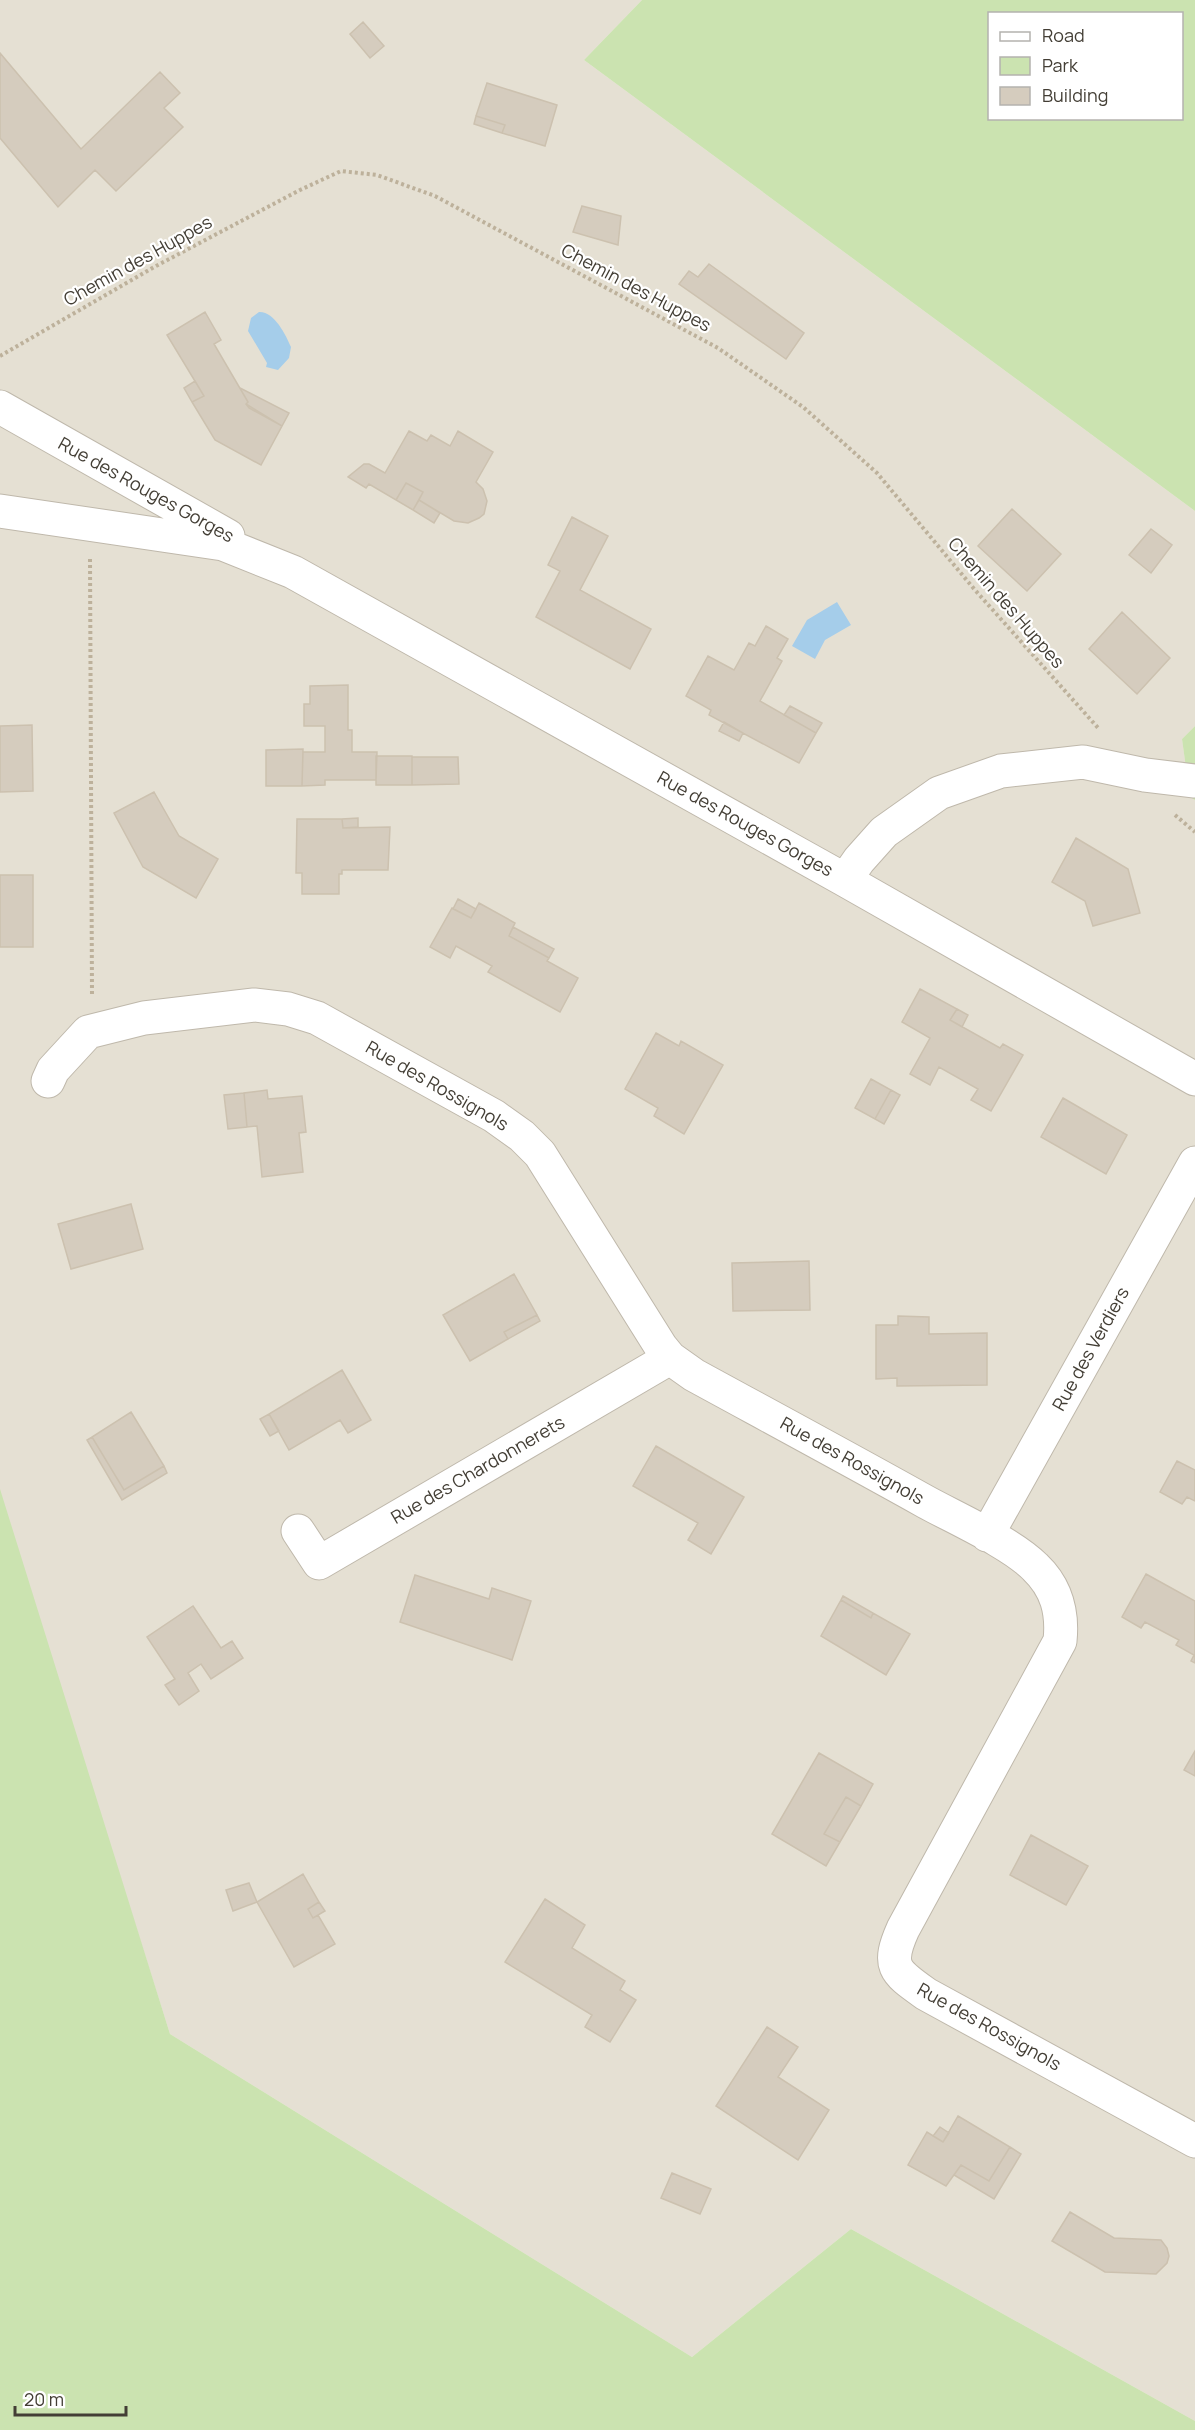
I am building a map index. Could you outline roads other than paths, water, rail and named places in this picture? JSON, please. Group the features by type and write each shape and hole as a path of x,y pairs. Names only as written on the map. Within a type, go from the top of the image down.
{"street":[{"name":"Rue des Rouges Gorges","path":"0,408 845,880 1195,1079"},
{"name":"Rue des Rouges Gorges","path":"0,511 223,544 293,572"},
{"path":"845,880 884,832 939,793 1001,771 1083,762 1145,775 1195,781"},
{"name":"Rue des Rossignols","path":"48,1081 53,1070 88,1032 144,1018 254,1005 288,1009 317,1018 494,1116 522,1136 540,1154 620,1283 670,1358 694,1375 987,1535 1035,1566 1058,1600 1062,1620 1060,1641 903,1929 896,1945 894,1962 901,1976 926,1994 1195,2141"},
{"name":"Rue des Verdiers","path":"987,1535 1195,1162"},
{"name":"Rue des Chardonnerets","path":"298,1532 319,1563 670,1358"}],"water":[{"path":"259,312 270,315 274,319 283,330 291,347 289,358 278,370 266,367 267,363 248,331 251,318"},
{"path":"837,602 851,625 825,640 815,659 792,646 807,620"}]}
